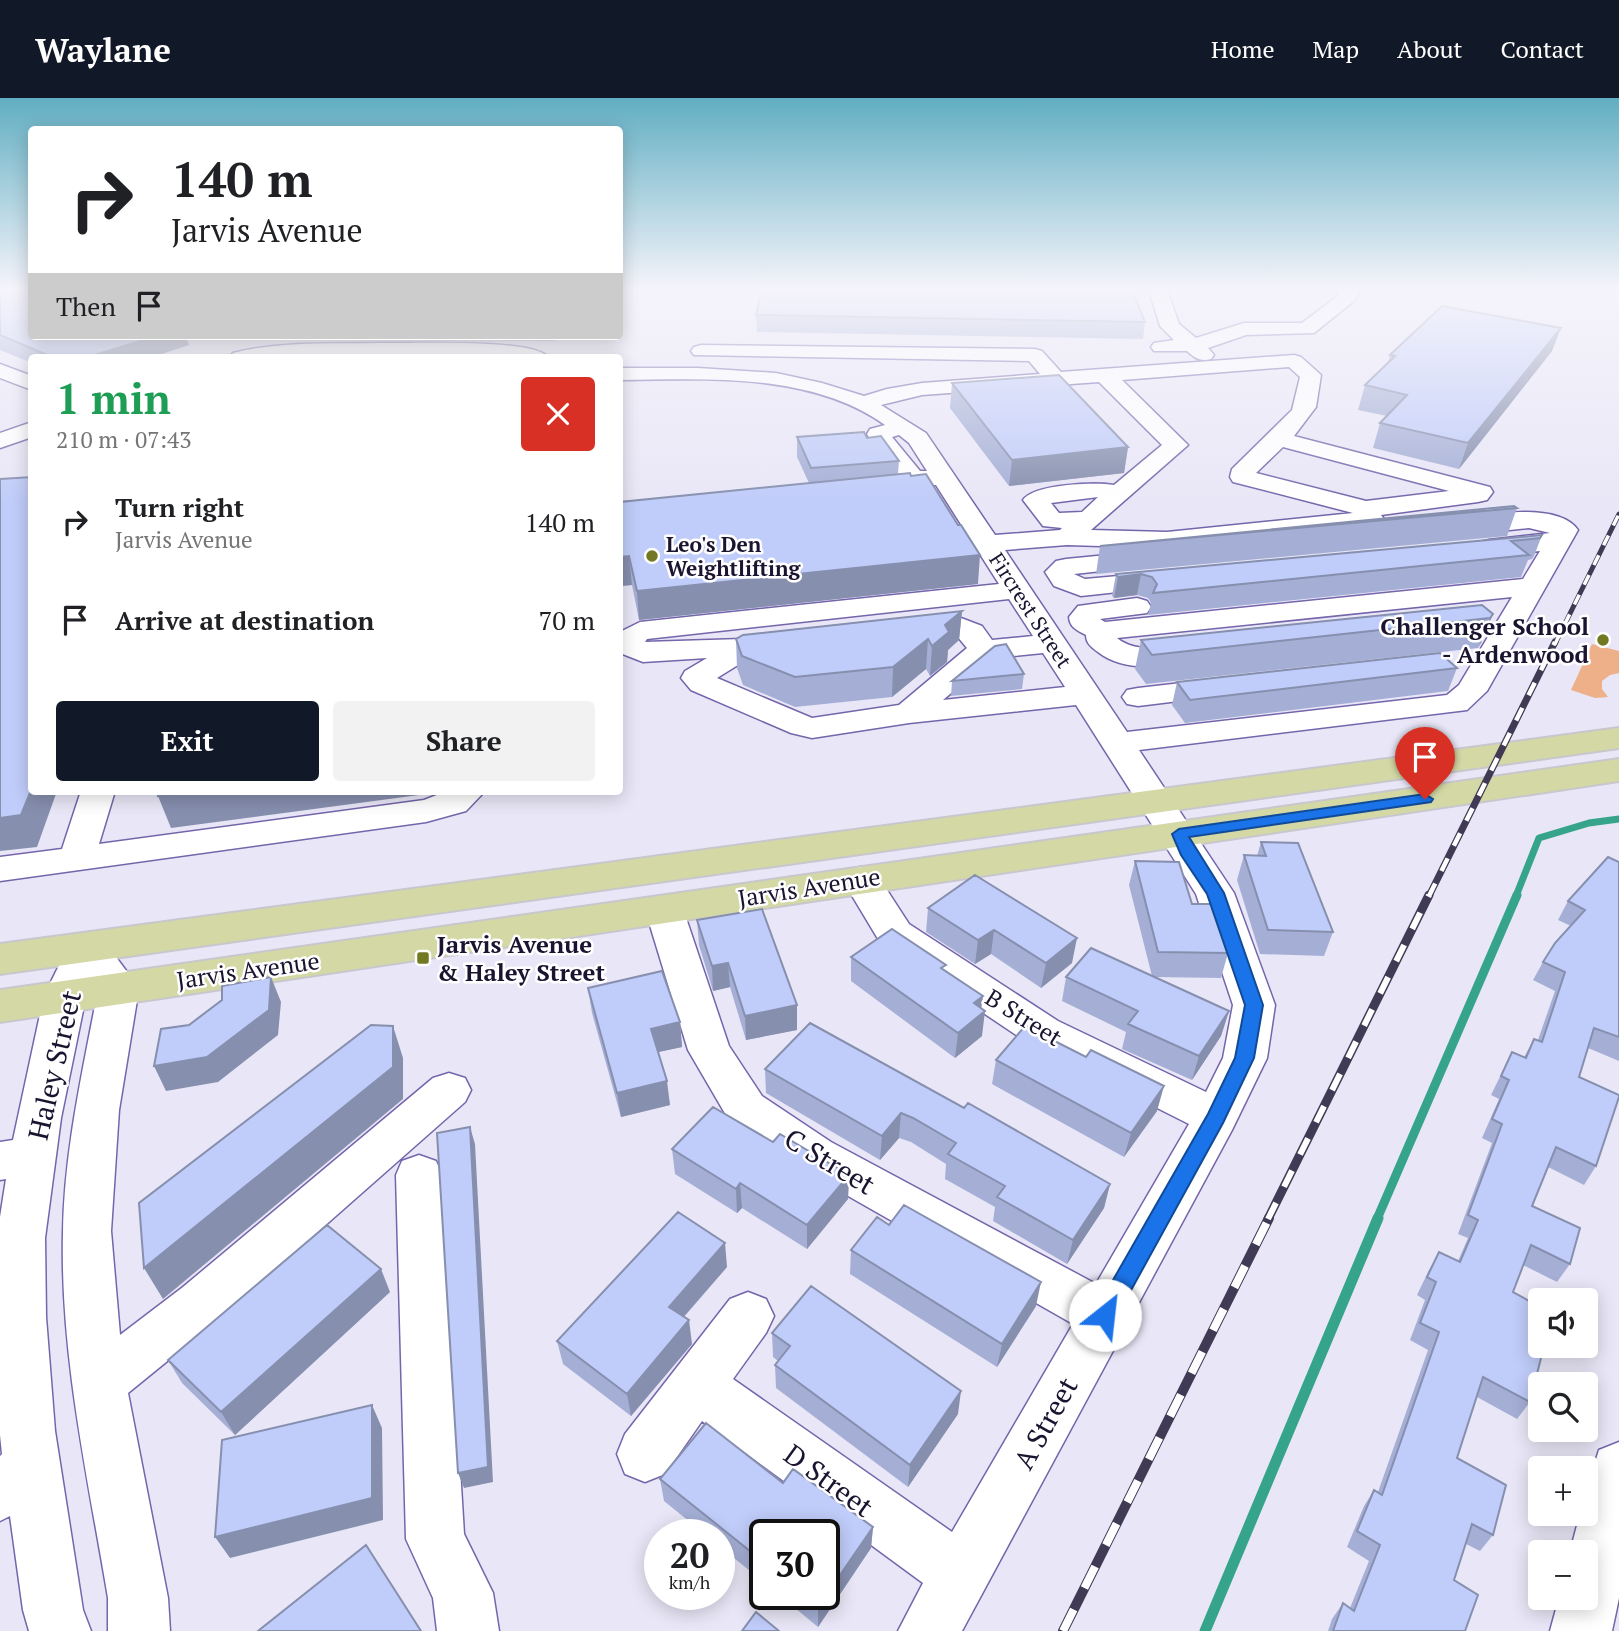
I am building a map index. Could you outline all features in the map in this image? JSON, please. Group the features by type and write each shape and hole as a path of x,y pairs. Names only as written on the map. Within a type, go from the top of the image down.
{"main road":[{"name":"Jarvis Avenue","path":"0,1006 861,879 1168,817 1619,738"},
{"name":"Jarvis Avenue","path":"0,959 411,905 1168,817 1619,770"}],"street":[{"path":"684,373 687,362"},
{"path":"1041,362 1056,379"},
{"path":"1211,362 1218,367"},
{"path":"866,403 887,395 922,389 1287,362"},
{"path":"1295,362 1311,374 1304,410 1257,457 1408,496 1437,524"},
{"path":"0,370 28,382"},
{"name":"Fircrest Street","path":"623,374 684,373 786,381 827,390 866,403 905,426 918,438 1168,817"},
{"path":"1068,537 1175,447 1176,442 1104,375"},
{"path":"1081,400 1087,396 1124,394"},
{"path":"905,426 878,434 900,484 946,481"},
{"path":"0,439 28,429"},
{"path":"1276,438 1481,492 1437,524"},
{"path":"1130,449 1149,468"},
{"path":"1089,519 1052,521 1035,500 1040,497 1098,490 1119,493"},
{"path":"1437,524 1528,504"},
{"path":"988,544 1068,537 1167,540 1538,519 1556,523 1565,530 1471,691 1456,703 1119,743"},
{"path":"1191,577 1081,588 1064,580 1059,572 1066,567 1399,533"},
{"path":"1214,650 1133,659 1113,652 1100,639 1101,631 1084,623 1083,617 1088,612 1546,564"},
{"path":"983,650 972,632 961,627 643,653 629,646 632,635 640,631 1018,590"},
{"path":"1473,622 1514,618"},
{"path":"909,713 983,650 1053,643"},
{"path":"746,646 700,673 696,676 698,681 807,727 1087,694"},
{"path":"1450,663 1490,658"},
{"path":"1138,697 1247,685"},
{"path":"76,860 97,795"},
{"path":"0,869 426,811 454,803 463,795"},
{"name":"A Street","path":"929,1631 1216,1117 1245,1058 1254,1005 1215,893 1189,855 1168,817"},
{"name":"B Street","path":"861,879 895,934 1043,1032 1216,1117"},
{"name":"C Street","path":"664,909 709,1050 746,1109 815,1155 1105,1315"},
{"name":"Haley Street","path":"60,1631 15,1480 10,1319 21,1238 17,1158 65,996 87,947 119,988 97,1110 87,1231 89,1289 99,1383 138,1598 139,1631"},
{"path":"99,1383 201,1303 449,1090"},
{"path":"419,1175 435,1539 463,1593 468,1631"},
{"path":"645,1454 748,1316"},
{"name":"D Street","path":"698,1386 961,1574"},
{"path":"1581,1631 1619,1470"}],"shaded area":[{"path":"1592,644 1619,651 1619,673 1602,681 1602,689 1608,697 1595,698 1571,690"}],"building":[{"path":"1389,362 1534,362 1468,443 1380,423 1407,395 1365,385"},
{"path":"1059,375 1128,447 1012,460 952,383"},
{"path":"864,432 867,438 881,436 899,461 811,468 797,437"},
{"path":"910,473 911,476 926,474 980,555 637,591 629,556 623,557 623,502"},
{"path":"28,477 29,795 21,815 0,818 0,479"},
{"path":"1514,506 1517,508 1100,546"},
{"path":"1542,535 1540,538 1511,541 1529,555 1153,593 1157,584 1152,577 1141,574 1118,577 1116,574"},
{"path":"1482,605 1493,614 1490,618 1152,655 1141,640"},
{"path":"962,611 945,625 949,632 932,646 928,639 893,667 795,677 742,656 736,639 743,635"},
{"path":"1006,644 1024,674 952,681 995,646"},
{"path":"1440,653 1457,668 1190,700 1177,682"},
{"path":"1261,842 1298,843 1333,932 1268,930 1244,855 1266,856"},
{"path":"1608,857 1619,862 1619,1037 1594,1028 1579,1077 1619,1097 1596,1166 1556,1147 1532,1206 1580,1228 1570,1264 1531,1245 1513,1292 1528,1300 1528,1358 1541,1358 1538,1372 1528,1372 1528,1401 1483,1377 1457,1458 1506,1485 1493,1535 1472,1524 1454,1580 1478,1595 1465,1631 1333,1631 1343,1603 1354,1611 1380,1545 1357,1531 1374,1490 1382,1495 1439,1332 1420,1323 1436,1282 1427,1277 1439,1252 1460,1262 1478,1220 1468,1215 1502,1124 1492,1119 1509,1080 1501,1076 1512,1052 1526,1058 1534,1039 1542,1042 1565,972 1543,962 1555,943 1585,910 1568,901"},
{"path":"1135,861 1179,862 1192,904 1211,904 1228,953 1158,952"},
{"path":"975,875 1077,938 1046,963 994,930 978,940 928,908"},
{"path":"762,909 797,1005 745,1016 728,963 712,966 697,920"},
{"path":"892,929 946,965 941,968 983,996 974,1003 985,1011 958,1033 851,957"},
{"path":"1091,948 1229,1011 1199,1056 1128,1024 1138,1011 1066,977"},
{"path":"662,971 680,1022 651,1029 667,1081 617,1093 588,988"},
{"path":"271,977 269,1010 207,1057 154,1066 161,1029 189,1025 222,1000 222,986"},
{"path":"810,1023 964,1108 968,1103 1110,1184 1073,1240 997,1197 1005,1186 948,1154 956,1143 913,1118 901,1113 882,1136 765,1069"},
{"path":"371,1025 393,1026 393,1067 144,1268 139,1203"},
{"path":"1025,1026 1086,1057 1091,1050 1164,1086 1131,1133 996,1060"},
{"path":"713,1107 773,1142 780,1134 849,1175 807,1225 740,1183 736,1189 672,1149"},
{"path":"470,1127 488,1467 458,1473 437,1133"},
{"path":"904,1205 1041,1282 1002,1344 851,1250 877,1217 889,1225"},
{"path":"678,1212 725,1243 669,1307 689,1320 627,1394 557,1341"},
{"path":"327,1225 381,1269 221,1412 168,1360"},
{"path":"811,1286 961,1391 910,1465 775,1365 790,1346 772,1333"},
{"path":"372,1405 372,1498 215,1537 222,1440"},
{"path":"706,1423 783,1483 793,1469 873,1527 840,1575 840,1519 749,1519 749,1550 735,1539 735,1519 710,1519 660,1479"},
{"path":"366,1545 421,1631 258,1631"},
{"path":"756,1612 779,1631 742,1631"}],"waterway":[{"path":"1516,896 1539,838 1589,823 1619,819"},
{"path":"1377,1219 1517,895"},
{"path":"1205,1631 1378,1218"}],"railway":[{"path":"1555,644 1619,514"},
{"path":"1429,896 1555,642"},
{"path":"1268,1219 1429,895"},
{"path":"1063,1631 1269,1218"}],"place":[{"name":"Leo's Den Weightlifting","path":"652,556"},
{"name":"Challenger School - Ardenwood","path":"1603,640"},
{"name":"Jarvis Avenue & Haley Street","path":"423,958"}],"route":[{"path":"1105,1315 1216,1117 1245,1058 1254,1005 1215,893 1189,855 1179,834 1425,799"}]}
